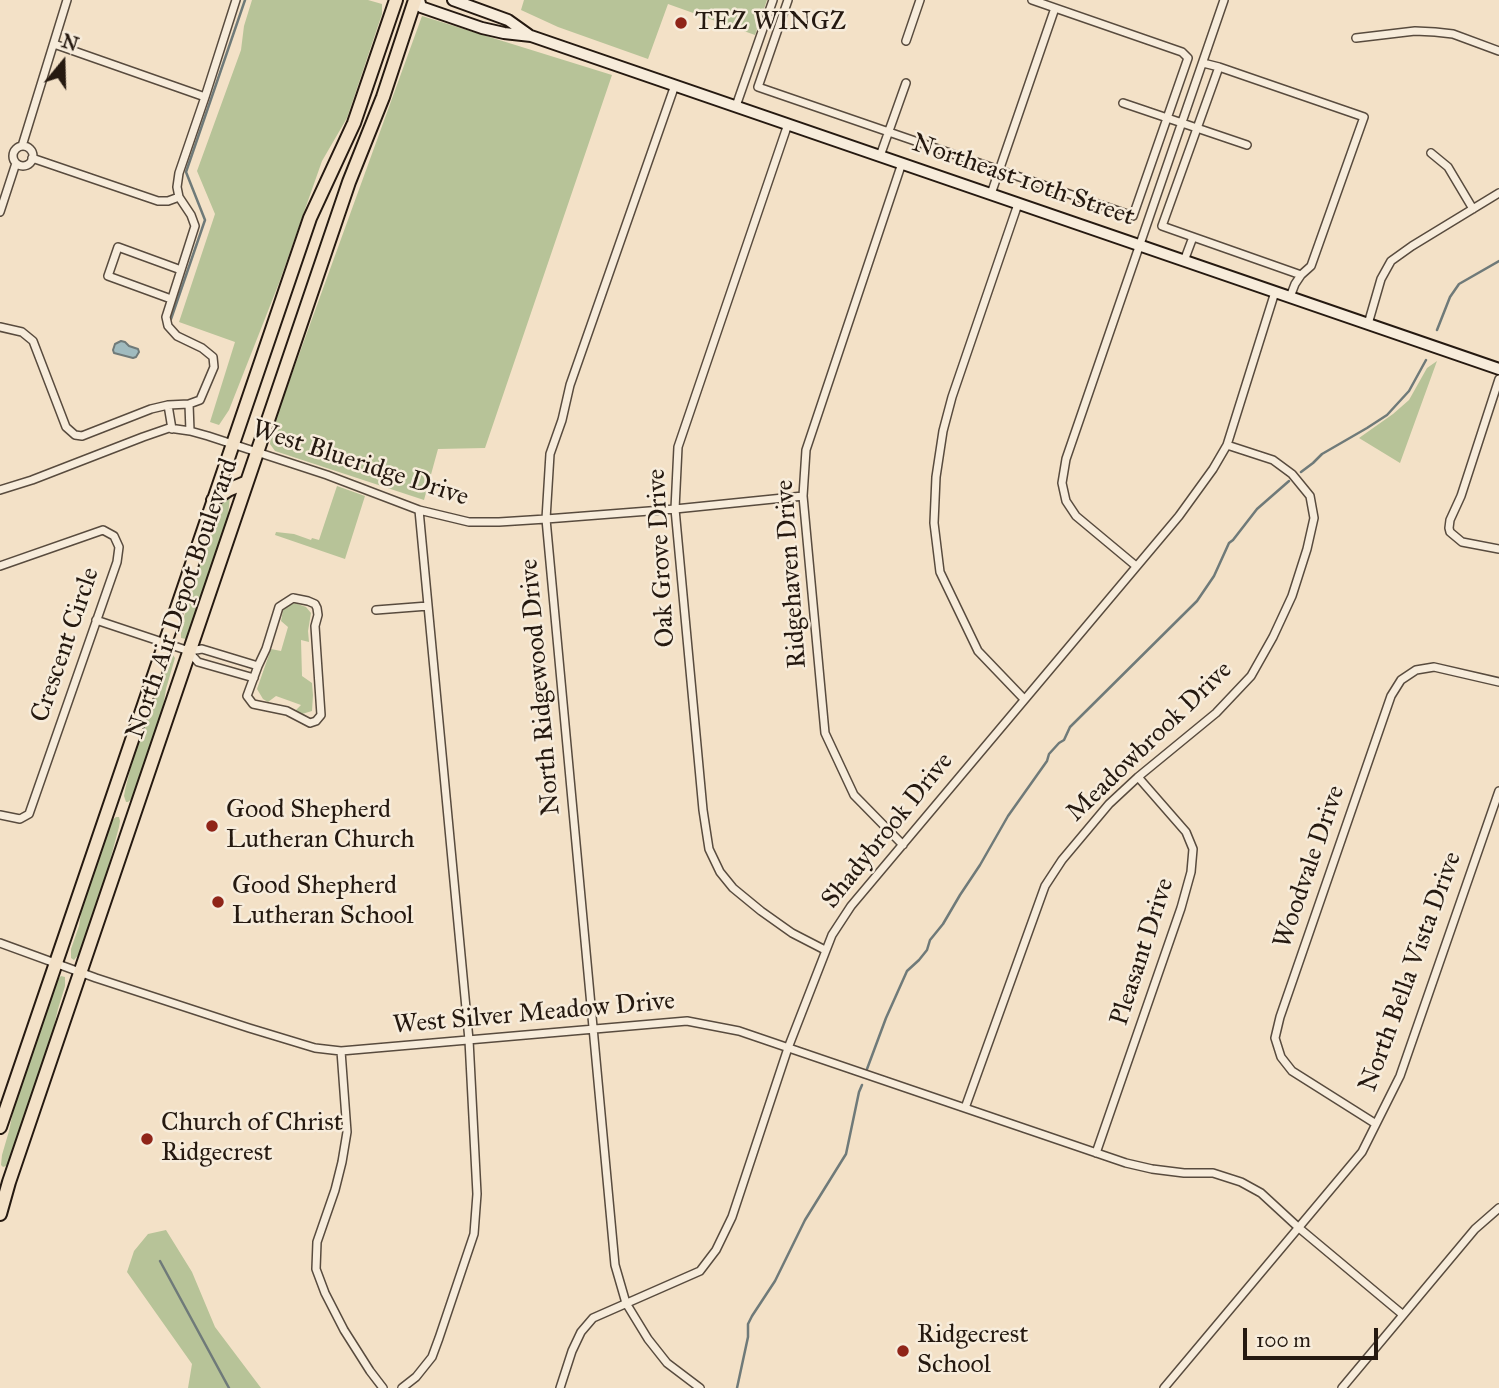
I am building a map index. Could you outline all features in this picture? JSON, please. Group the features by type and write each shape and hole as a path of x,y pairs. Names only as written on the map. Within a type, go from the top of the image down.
{"main road":[{"name":"North Air Depot Boulevard","path":"0,1127 310,218 354,123 397,0"},
{"name":"North Air Depot Boulevard","path":"0,1214 4,1181 81,971 352,173 383,97 417,0"},
{"name":"Northeast 10th Street","path":"417,0 421,7 482,28 531,36 1499,369"},
{"name":"Northeast 10th Street","path":"453,0 508,20 531,36"},
{"path":"310,218 334,226"},
{"path":"213,500 247,482"},
{"path":"110,805 134,813"}],"street":[{"path":"22,146 67,0"},
{"path":"0,327 22,332 33,341 66,427 75,436 82,436 151,409 200,400 215,367 213,357 202,348 177,336 167,326 166,317 195,226 179,197 177,187 179,173 236,0"},
{"path":"736,106 773,0"},
{"path":"788,0 758,87 1133,216 1188,58 1181,52 1032,0"},
{"path":"906,41 920,0"},
{"path":"1136,566 1076,516 1066,501 1062,483 1066,459 1224,0"},
{"path":"991,194 1055,8"},
{"path":"1356,38 1415,31 1435,32 1453,34 1499,51"},
{"path":"54,44 205,97"},
{"path":"1203,64 1219,66 1364,117 1311,266 1295,284 1290,298"},
{"path":"1219,66 1162,226 1301,275"},
{"path":"880,156 906,83"},
{"name":"North Ridgewood Drive","path":"676,85 569,385 562,420 550,454 546,519 615,1265 626,1303 648,1339 667,1363 700,1388"},
{"path":"1124,103 1247,145"},
{"name":"Oak Grove Drive","path":"788,124 678,447 675,509 709,849 720,872 733,888 792,933 825,950"},
{"path":"22,146 32,151 32,158 26,165 20,165 13,159 13,152 22,146"},
{"path":"1431,153 1448,167 1473,209"},
{"path":"32,158 158,201 179,197"},
{"path":"0,212 16,163"},
{"name":"Ridgehaven Drive","path":"902,163 806,450 803,496 825,733 854,795 902,845"},
{"path":"1368,324 1381,279 1391,261 1499,193"},
{"path":"1018,204 952,397 943,431 936,477 934,523 940,572 978,651 1024,699"},
{"path":"1184,261 1193,237"},
{"path":"171,299 108,276 118,247 181,270"},
{"name":"Shadybrook Drive","path":"560,1388 572,1351 581,1332 593,1318 700,1271 716,1250 732,1217 788,1048 832,935 851,906 1179,516 1213,469 1227,444 1275,292"},
{"path":"1499,379 1496,397 1449,528 1450,533 1462,542 1499,550"},
{"path":"189,404 190,431"},
{"path":"168,405 172,429"},
{"name":"West Blueridge Drive","path":"0,490 143,437 172,429 190,431 232,444 327,475 419,510 469,522 675,509 803,496"},
{"name":"Meadowbrook Drive","path":"965,1108 1045,886 1070,850 1110,804 1138,777 1216,713 1251,676 1287,606 1307,549 1314,518 1310,496 1292,474 1273,460 1227,444"},
{"path":"402,1388 416,1377 432,1357 474,1234 477,1179 470,1040 419,510"},
{"name":"Crescent Circle","path":"0,566 103,530 114,536 119,548 117,562 29,814 20,819 0,815"},
{"path":"293,598 314,604 318,615 315,626 321,715 310,723 287,712 253,704 247,696 254,678 279,607 293,598"},
{"path":"376,610 428,606"},
{"path":"96,620 189,652 198,662 254,678"},
{"path":"189,652 202,649 258,666"},
{"name":"Woodvale Drive","path":"1376,1124 1292,1071 1281,1057 1275,1038 1280,1017 1391,696 1401,680 1416,670 1434,667 1499,682"},
{"name":"Pleasant Drive","path":"1097,1153 1191,872 1192,849 1186,832 1138,777"},
{"name":"North Bella Vista Drive","path":"1164,1388 1362,1152 1400,1076 1499,791"},
{"name":"West Silver Meadow Drive","path":"0,943 249,1028 316,1048 341,1051 687,1021 739,1031 1126,1164 1184,1173 1213,1173 1241,1182 1261,1193 1402,1314"},
{"path":"341,1051 347,1132 335,1190 317,1242 316,1269 344,1330 383,1388"},
{"path":"1342,1388 1475,1229 1499,1208"}],"green space":[{"path":"252,0 368,0 382,4 382,14 347,118 322,161 279,283 229,410 219,425 210,422 235,342 179,322 215,214 197,171 241,50 244,26"},
{"path":"524,0 767,0 755,35 668,4 648,59 558,27 521,10"},
{"path":"422,16 612,75 485,448 438,449 424,500 275,451 270,444 272,429"},
{"path":"1437,361 1400,463 1359,438 1409,400 1427,368"},
{"path":"337,486 365,496 345,559 275,535 276,532 294,534 319,540"},
{"path":"230,496 228,516 190,633 186,639 181,638 181,628 194,580 216,511"},
{"path":"295,603 306,607 311,613 309,642 301,640 302,676 312,683 312,711 302,714 294,712 301,705 276,696 268,702 257,689 271,649 281,651 288,627 281,621 283,610"},
{"path":"170,654 175,658 162,713 133,798 126,802 125,790 137,743 163,666"},
{"path":"119,817 119,827 101,894 80,953 74,960 71,958 71,949 82,906 110,822"},
{"path":"61,976 65,977 65,986 50,1043 10,1162 3,1167 2,1155 15,1102 54,984"},
{"path":"166,1230 192,1272 215,1327 261,1388 188,1388 192,1364 127,1272 134,1251 148,1234"}],"water":[{"path":"121,341 138,349 136,357 114,353 115,344"}],"waterway":[{"path":"171,319 205,220 186,172 245,0"},
{"path":"1437,330 1450,297 1459,284 1499,261"},
{"path":"1301,472 1322,454 1387,415 1409,391 1426,360"},
{"path":"867,1069 907,971 927,950 930,940 943,924 1049,754 1064,740 1070,727 1197,601 1214,576 1229,543 1257,509 1289,481"},
{"path":"737,1388 748,1337 748,1324 775,1281 805,1220 846,1154 862,1085"},
{"path":"160,1261 229,1388"}],"place":[{"name":"TEZ WINGZ","path":"681,23"},
{"name":"Good Shepherd Lutheran Church","path":"212,826"},
{"name":"Good Shepherd Lutheran School","path":"218,902"},
{"name":"Church of Christ Ridgecrest","path":"147,1139"},
{"name":"Ridgecrest School","path":"903,1351"}]}
